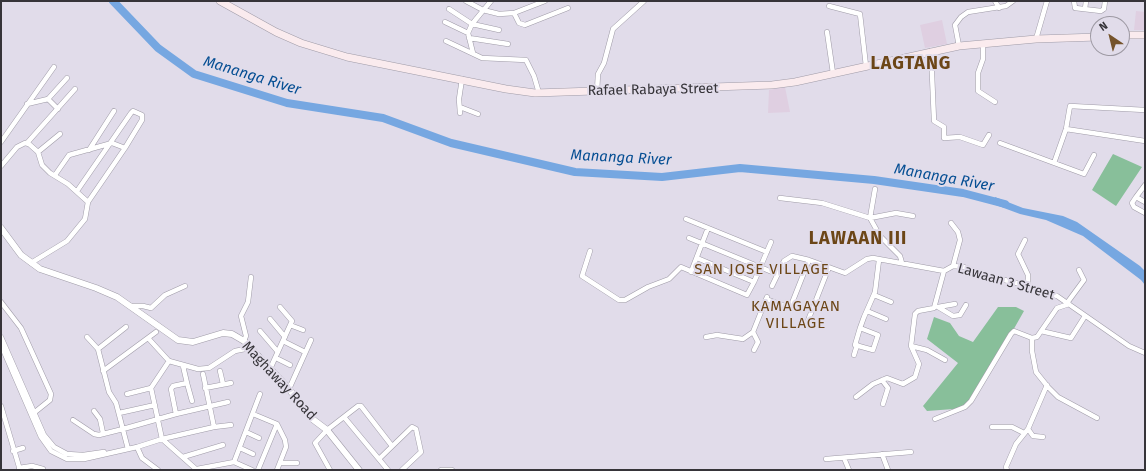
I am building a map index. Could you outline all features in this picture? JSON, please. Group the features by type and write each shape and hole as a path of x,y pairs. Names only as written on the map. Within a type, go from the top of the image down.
{"main road":[{"name":"Rafael Rabaya Street","path":"220,1 276,32 322,50 368,62 462,79 506,89 539,93 749,87 795,82 959,46 1036,39 1090,37"},
{"path":"1130,36 1145,35"}],"street":[{"path":"466,1 483,10 499,14 514,13 545,1"},
{"path":"473,53 469,36 472,24 491,1"},
{"path":"597,91 598,74 604,64 613,29 644,1"},
{"path":"995,1 999,8"},
{"path":"959,46 955,25 961,17 968,12 1006,6 1013,1"},
{"path":"1036,39 1047,1"},
{"path":"1074,1 1075,8 1102,10 1105,1"},
{"path":"1085,9 1086,1"},
{"path":"829,6 860,14 866,66"},
{"path":"514,13 519,23 525,25 568,8"},
{"path":"449,9 472,24 499,30"},
{"path":"445,22 469,36 508,44"},
{"path":"827,32 833,73"},
{"path":"446,41 482,58 526,60 534,76 539,93"},
{"path":"983,43 983,59 978,72 979,93 995,102"},
{"path":"931,51 934,121 944,128 944,138 960,137 983,145 989,135"},
{"path":"1,142 54,66"},
{"path":"27,104 48,99 67,78"},
{"path":"460,113 459,99 462,79"},
{"path":"1,166 17,147 27,143 75,89"},
{"path":"48,99 58,109"},
{"path":"1054,163 1066,128 1070,106 1145,110"},
{"path":"460,107 478,114"},
{"path":"90,150 114,111"},
{"path":"31,263 67,241 85,219 88,202 125,148 142,120 142,115 133,111 130,113 112,143 77,191"},
{"path":"1066,128 1145,141"},
{"path":"38,152 60,134"},
{"path":"27,143 36,148 42,165 77,191 88,202"},
{"path":"55,175 66,158 112,143 125,148"},
{"path":"1000,143 1084,174 1094,155"},
{"path":"1145,185 1136,197 1132,206 1145,213"},
{"path":"875,189 870,218 880,236 900,256 902,263"},
{"path":"1136,197 1145,202"},
{"path":"780,198 822,203 870,218 896,213 913,216"},
{"path":"686,219 767,252"},
{"path":"951,223 958,232 960,240 953,266"},
{"name":"Maghaway Road","path":"1,228 22,255 31,263 56,276 117,297 178,340 193,342 223,333 232,334 244,341 289,389 311,418 327,430 359,470"},
{"path":"691,272 708,228"},
{"path":"689,238 777,274 772,286"},
{"path":"1025,240 1018,254 1028,275 1028,286"},
{"path":"590,251 582,276 619,300 625,300 648,286 669,278 681,268 744,294 749,293 771,242"},
{"name":"Lawaan 3 Street","path":"777,274 784,261 789,257 796,256 845,273 867,259 902,263 944,271 953,266 964,267 985,276 1028,286 1057,296 1129,346 1145,353"},
{"path":"697,258 754,282"},
{"path":"706,337 717,335 743,339 753,332 767,298 788,307 792,303 809,260"},
{"path":"854,355 860,328 874,295 879,260"},
{"path":"808,323 829,267"},
{"path":"935,419 965,407 971,401 1014,331 1032,338 1037,337 1057,308 1068,303 1084,280 1079,270"},
{"path":"936,308 944,271"},
{"path":"244,341 246,336 241,316 248,302 251,277"},
{"path":"129,306 143,306 151,308 165,295 185,286"},
{"path":"874,295 891,302"},
{"path":"1,302 20,328 50,394 50,400 35,412"},
{"path":"856,397 873,384 882,380 888,378 903,384 915,377 919,364 911,346 915,314 918,311 955,304"},
{"path":"936,308 953,316 960,315 966,305"},
{"path":"270,369 292,321 280,307"},
{"path":"867,311 886,319"},
{"path":"1041,331 1071,338 1085,316"},
{"path":"270,319 284,339 305,352"},
{"path":"290,325 303,330"},
{"path":"98,349 126,327"},
{"path":"857,345 873,350 878,335 860,328"},
{"path":"260,331 278,352"},
{"path":"103,370 156,332"},
{"path":"753,332 758,342 758,346 754,350"},
{"path":"1,337 41,437 51,451 67,459 76,460 137,448 162,439 214,427 231,425"},
{"path":"87,337 98,349 109,392 116,403 128,449"},
{"path":"148,338 169,361 198,369 209,368 235,351 250,348"},
{"path":"1032,338 1032,351 1036,372 1046,386 1058,397 1097,418"},
{"path":"289,389 311,340"},
{"path":"1,345 35,412 44,435 54,447 67,454 108,453"},
{"path":"911,346 927,350 945,360"},
{"path":"276,358 290,365"},
{"path":"127,394 151,388 169,361"},
{"path":"183,366 192,401"},
{"path":"220,371 223,384"},
{"path":"203,374 214,427"},
{"path":"882,380 888,388 883,404"},
{"path":"176,414 171,389 173,386 187,383"},
{"path":"205,388 231,383"},
{"path":"1007,470 1006,467 1016,444 1028,429 1046,386"},
{"path":"151,388 162,439 197,470 234,462 252,470"},
{"path":"234,462 260,394"},
{"path":"73,420 94,434 103,433 124,430 176,414 228,402"},
{"path":"119,413 155,404"},
{"path":"1,406 13,451 20,469 32,466 43,469"},
{"path":"330,470 315,442 327,430 358,406 361,406 392,446"},
{"path":"94,411 100,419 103,433"},
{"path":"253,414 277,424 286,443 277,470"},
{"path":"344,417 388,470"},
{"path":"258,470 277,424"},
{"path":"379,459 412,427 416,429 421,452 402,470"},
{"path":"992,427 1012,427 1024,433"},
{"path":"1028,429 1033,436 1043,437"},
{"path":"246,432 259,438"},
{"path":"183,457 223,445"},
{"path":"13,451 22,448"},
{"path":"137,448 142,458 158,470"},
{"path":"240,448 253,454"},
{"path":"826,459 911,452"},
{"path":"882,454 888,470"},
{"path":"844,458 849,470"},
{"path":"280,463 297,462"},
{"path":"441,470 452,470"}],"shaded area":[{"path":"1136,11 1145,12 1145,30 1134,30"},
{"path":"942,20 947,44 925,48 920,25"},
{"path":"785,87 790,112 768,113 769,90"}],"green space":[{"path":"1113,154 1142,167 1116,206 1092,190"},
{"path":"998,307 1016,307 1024,311 974,399 967,408 927,411 923,406 958,363 927,339 934,317 950,323 959,336 973,342"}],"water":[{"path":"995,197 1023,208 1063,216 1077,222 1140,266 1145,271 1145,285 1141,280 1083,236 1046,220 1020,214 993,204"}],"waterway":[{"name":"Mananga River","path":"113,1 158,48 194,74 287,103 383,118 451,143 575,172 662,177 740,168 874,180 963,193 1005,204"}],"district":[{"name":"LAGTANG","path":"911,64"},
{"name":"LAWAAN III","path":"858,239"},
{"name":"SAN JOSE VILLAGE","path":"762,270"},
{"name":"KAMAGAYAN VILLAGE","path":"796,316"}]}
